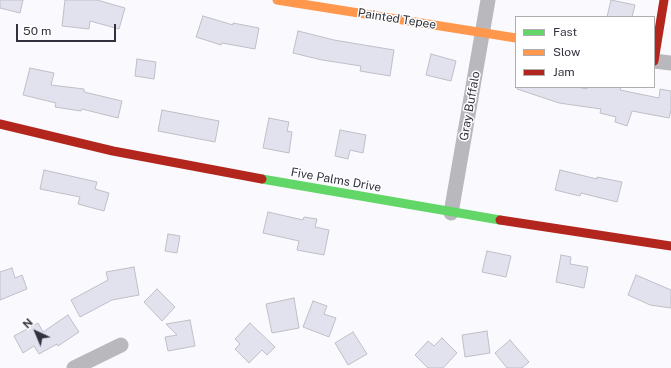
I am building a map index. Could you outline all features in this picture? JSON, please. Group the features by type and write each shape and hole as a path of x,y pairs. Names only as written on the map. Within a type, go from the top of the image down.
{"street":[{"name":"Painted Tepee","path":"277,0 515,38"},
{"name":"Gray Buffalo","path":"451,213 488,0"},
{"path":"655,55 664,0"},
{"path":"655,61 671,63"},
{"name":"Five Palms Drive","path":"0,124 113,151 174,163 451,213 671,246"},
{"path":"74,368 121,345"}],"building":[{"path":"0,0 23,0 20,13 0,8"},
{"path":"65,0 97,0 125,8 119,29 90,21 89,29 62,26"},
{"path":"611,0 635,5 632,16 607,16"},
{"path":"203,16 233,25 233,23 259,28 255,49 222,43 221,45 196,37"},
{"path":"298,31 334,40 394,50 390,76 360,71 361,66 322,60 293,53"},
{"path":"431,54 456,61 451,81 426,75"},
{"path":"137,59 156,62 154,79 135,76"},
{"path":"30,68 54,73 51,85 84,89 84,92 122,101 118,118 82,109 81,111 55,107 56,103 23,95"},
{"path":"621,88 620,90 659,98 660,89 671,91 671,110 669,118 632,111 627,126 615,122 616,117 600,113 601,109 559,103 517,89"},
{"path":"162,110 219,121 215,142 158,131"},
{"path":"269,118 289,122 287,131 292,132 289,153 263,148"},
{"path":"340,130 366,135 363,153 350,150 348,159 335,156"},
{"path":"44,170 97,182 95,189 109,193 104,211 78,204 80,197 40,189"},
{"path":"560,170 597,179 597,177 622,182 617,202 581,193 580,196 555,190"},
{"path":"268,212 303,220 304,217 317,219 315,227 329,230 324,255 297,250 299,241 263,233"},
{"path":"168,234 180,236 177,253 165,251"},
{"path":"487,251 511,256 506,277 482,272"},
{"path":"561,255 571,257 570,264 588,267 584,288 556,282"},
{"path":"134,267 139,295 112,300 80,317 71,300 108,280 106,272"},
{"path":"12,268 15,278 22,275 27,289 0,300 0,272"},
{"path":"636,275 671,290 671,308 650,305 628,295"},
{"path":"157,289 175,307 162,321 144,302"},
{"path":"294,298 299,328 272,333 266,304"},
{"path":"313,301 327,306 324,314 336,318 329,337 303,327"},
{"path":"68,315 79,332 58,346 57,344 39,354 34,346 23,353 14,336 38,323 43,332"},
{"path":"190,320 195,346 168,351 165,337 177,335 166,324"},
{"path":"250,323 275,347 267,355 262,350 249,363 235,349 240,344 235,339"},
{"path":"487,331 490,353 465,357 462,335"},
{"path":"353,332 367,354 348,365 335,343"},
{"path":"442,338 457,353 443,368 428,368 415,355 428,341 434,346"},
{"path":"510,340 529,362 522,368 507,368 495,353"}],"traffic: fast":[{"path":"262,179 500,220"}],"traffic: slow":[{"path":"277,0 515,38"}],"traffic: jam":[{"path":"655,55 664,0"},
{"path":"0,124 113,151 262,179"},
{"path":"500,220 671,246"}]}
